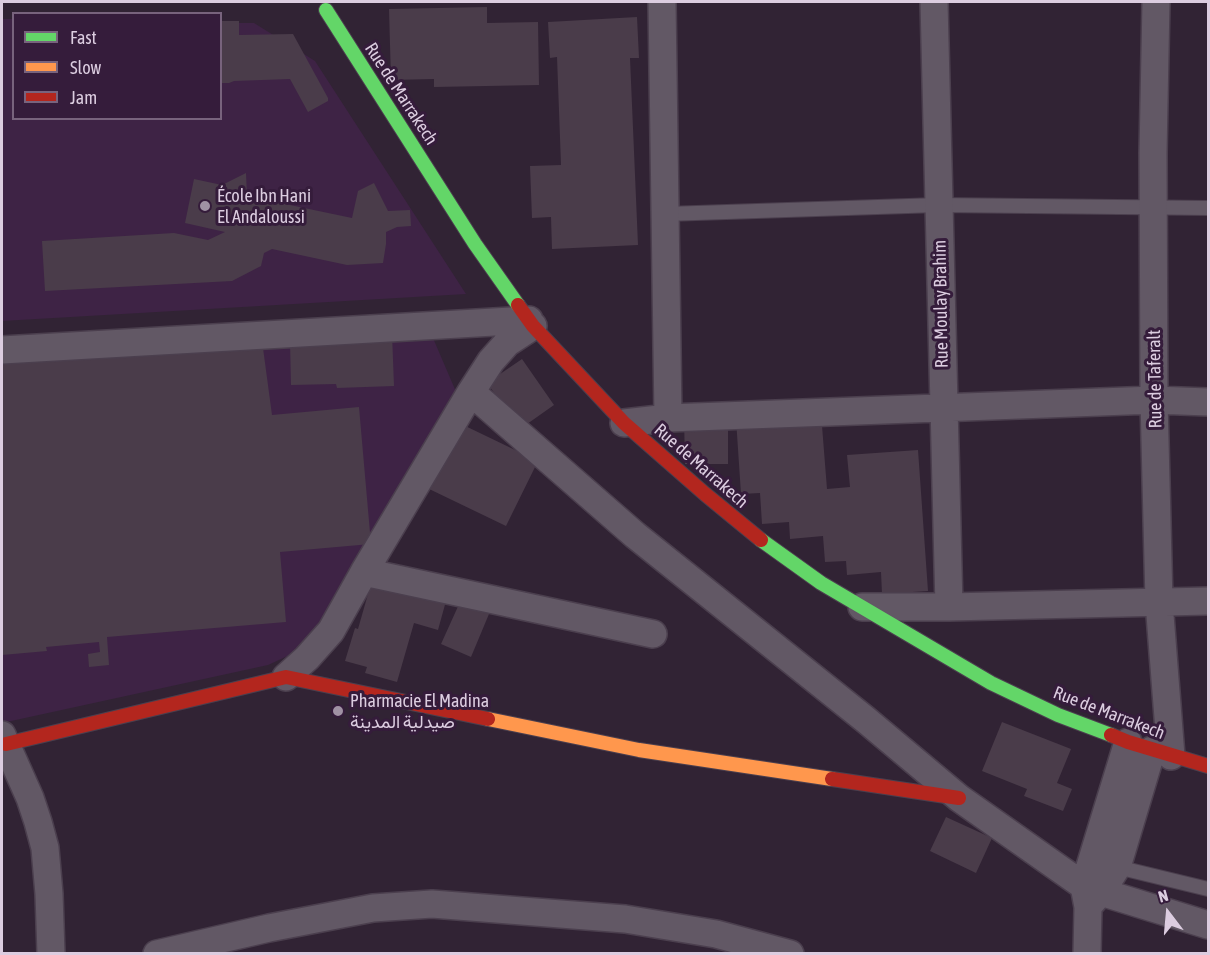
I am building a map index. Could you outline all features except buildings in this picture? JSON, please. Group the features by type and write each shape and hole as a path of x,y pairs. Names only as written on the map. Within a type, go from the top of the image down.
{"street":[{"path":"662,2 668,418"},
{"name":"Rue Moulay Brahim","path":"934,2 949,607"},
{"name":"Rue de Taferalt","path":"1150,749 1159,602 1154,400 1153,209 1156,2"},
{"name":"Rue de Marrakech","path":"324,8 481,252 531,323 580,379 624,423 742,525 821,583 991,683 1058,715 1150,749 1209,766"},
{"path":"2,350 531,323"},
{"path":"286,677 331,631 363,572 491,361 531,323"},
{"path":"471,392 635,535 856,712 959,798 1091,895 1209,925"},
{"path":"624,423 668,418 1154,400 1209,402"},
{"path":"363,572 653,634"},
{"path":"862,607 1209,601"},
{"path":"51,954 45,848 30,798 4,740 286,677 639,750 959,798"},
{"path":"1091,895 1117,867 1150,749"},
{"path":"1087,954 1091,895 1150,749"},
{"path":"157,954 269,928 372,908 432,904 625,919 716,934 790,954"}],"lane":[{"path":"666,214 938,206 1209,208"},
{"path":"1117,867 1209,889"}],"shaded area":[{"name":"École Ibn Hani El Andaloussi","path":"2,19 12,19 12,120 222,120 222,23 254,23 315,61 466,294 2,321"},
{"path":"427,324 457,394 313,641 268,665 2,723 2,354"}],"traffic: fast":[{"path":"326,10 475,244 518,305"},
{"path":"761,540 821,583 991,683 1058,715 1111,735"}],"traffic: slow":[{"path":"488,719 639,750 832,779"}],"traffic: jam":[{"path":"518,305 533,326 624,423 761,540"},
{"path":"6,744 286,677 488,719"},
{"path":"1111,735 1208,766"},
{"path":"832,779 959,798"}],"place":[{"name":"École Ibn Hani El Andaloussi","path":"205,206"},
{"name":"Pharmacie El Madina صيدلية المدينة","path":"338,711"}]}
